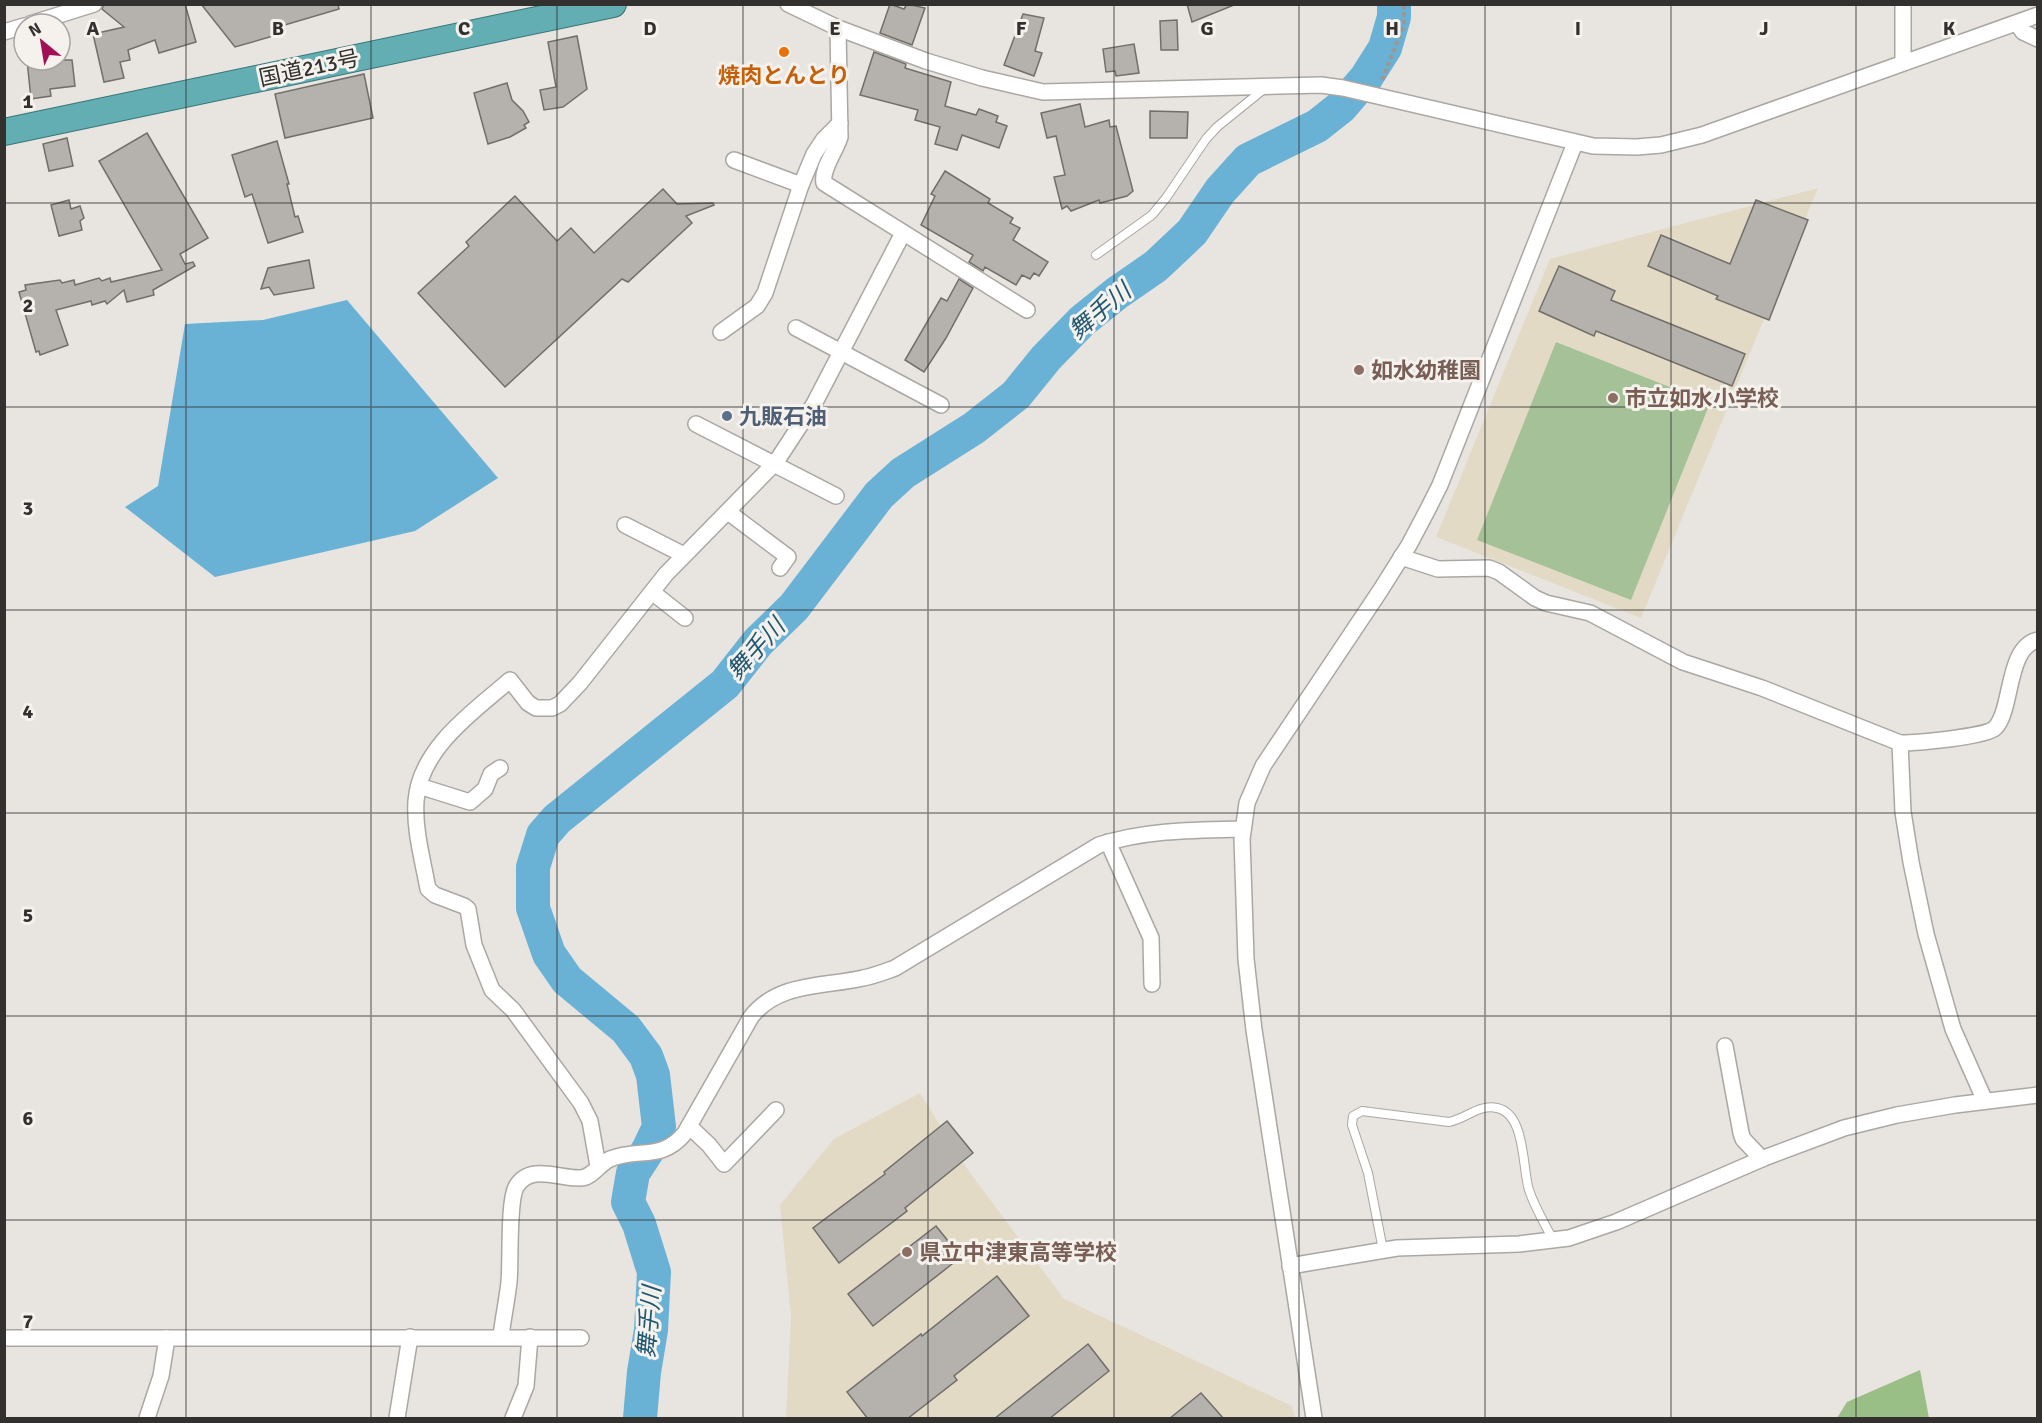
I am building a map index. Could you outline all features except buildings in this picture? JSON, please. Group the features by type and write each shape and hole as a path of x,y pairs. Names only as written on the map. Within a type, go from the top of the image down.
{"highway":[{"name":"国道213号","path":"4,132 613,4"}],"street":[{"path":"68,12 94,4"},
{"path":"788,4 838,28 926,61 982,78 1043,92 1321,85 1593,146 1613,147 1661,145 1702,135 2037,15"},
{"path":"1903,4 1903,63"},
{"path":"2017,22 2023,32 2037,39"},
{"path":"838,28 840,137 837,149 825,171 824,183 1027,310"},
{"path":"721,332 757,306 765,294 801,185 814,154 824,139 840,123"},
{"path":"1314,1419 1248,982 1243,913 1243,829 1247,803 1263,766 1401,557 1440,485 1575,142"},
{"path":"734,160 801,185"},
{"path":"598,1166 590,1121 581,1103 513,1010 492,990 474,945 468,909 435,895 428,889 416,815 419,786 430,759 454,729 510,680 528,703 537,708 552,708 560,704 580,683 684,555 774,464 814,404 903,233"},
{"path":"796,328 941,405"},
{"path":"696,424 836,496"},
{"path":"728,512 788,558 780,568"},
{"path":"625,525 684,555"},
{"path":"1401,557 1438,568 1489,568 1499,572 1546,603 1590,613 1683,662 1739,679 1900,743 1917,743 1983,734 1995,729 2022,650 2026,644 2037,640"},
{"path":"652,592 685,618"},
{"path":"1900,743 1903,812 1926,934 1947,1010 1984,1101"},
{"path":"419,786 470,802 485,789 490,774 500,768"},
{"path":"501,1336 509,1284 513,1197 516,1188 536,1173 579,1178 593,1173 598,1166 617,1157 670,1148 689,1126 759,1006 771,998 799,988 863,978 895,968 1088,851 1108,842 1172,830 1243,829"},
{"path":"1108,842 1151,938 1152,984"},
{"path":"1725,1046 1740,1133 1762,1159"},
{"path":"1290,1266 1427,1245 1519,1244 1578,1235 1616,1222 1762,1159 1862,1123 1984,1101 2037,1095"},
{"path":"689,1126 709,1145 724,1164 776,1110"},
{"path":"4,1338 501,1336 581,1338"},
{"path":"397,1419 410,1337"},
{"path":"513,1419 526,1386 530,1337"},
{"path":"147,1419 161,1376 166,1338"}],"lane":[{"path":"1095,255 1152,215 1217,127 1268,86"},
{"path":"1383,1250 1368,1173 1352,1125 1353,1116 1362,1111 1449,1122 1482,1108 1502,1110 1509,1115 1518,1130 1528,1187 1553,1240"}],"path":[{"path":"1375,96 1404,25 1404,4"}],"shaded area":[{"name":"市立如水小学校","path":"1818,188 1641,618 1436,537 1550,259"},
{"name":"県立中津東高等学校","path":"920,1093 968,1170 1064,1299 1292,1406 1295,1418 786,1418 791,1316 780,1205 834,1139"}],"green space":[{"path":"1556,342 1710,403 1631,600 1477,540"},
{"path":"1920,1370 1929,1418 1837,1418 1847,1402"}],"water":[{"path":"347,300 498,478 415,531 215,577 125,507 158,486 185,324 263,320"}],"waterway":[{"name":"舞手川","path":"640,1418 651,1330 654,1272 639,1224 628,1202 633,1173 659,1127 653,1075 646,1056 626,1029 567,980 549,954 533,908 533,867 543,835 557,819 725,684 758,642 794,607 879,495 903,473 974,428 1016,395 1046,358 1082,321 1156,266 1192,232 1220,191 1248,160 1317,126 1341,107 1366,78 1385,48 1394,17 1394,4"}],"place":[{"name":"焼肉とんとり","path":"784,52"},
{"name":"如水幼稚園","path":"1359,370"},
{"name":"市立如水小学校","path":"1613,398"},
{"name":"九販石油","path":"727,416"},
{"name":"県立中津東高等学校","path":"907,1252"}]}
